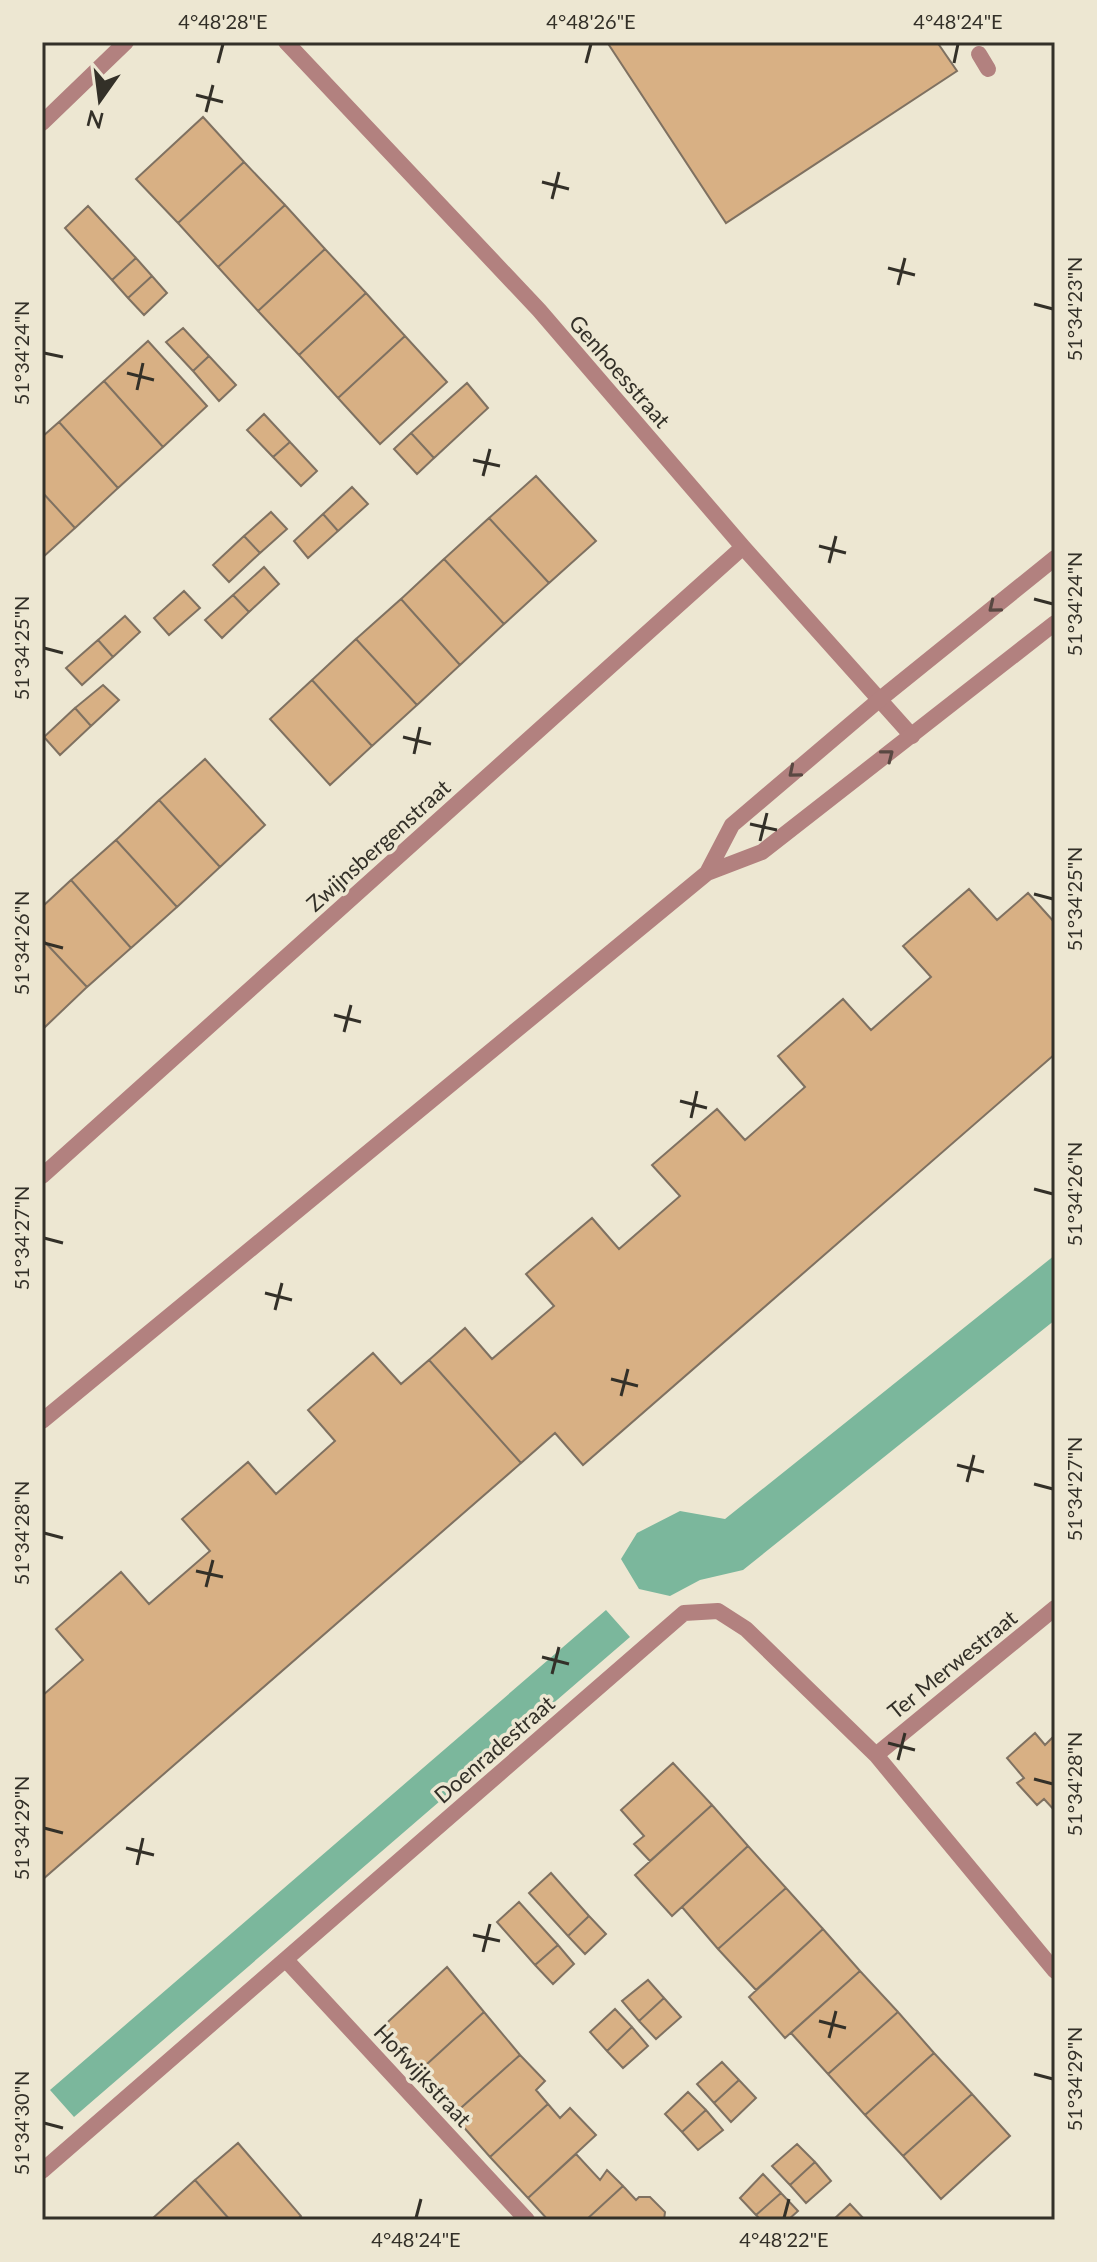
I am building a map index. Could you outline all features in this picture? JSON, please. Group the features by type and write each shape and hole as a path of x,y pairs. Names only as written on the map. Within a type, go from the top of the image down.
{"street":[{"path":"42,123 126,42"},
{"name":"Genhoesstraat","path":"286,42 539,310 743,547 912,736"},
{"path":"979,54 988,69"},
{"name":"Zwijnsbergenstraat","path":"42,1176 743,547"},
{"path":"707,873 732,825 879,700 1055,558"},
{"path":"42,1421 707,873 762,852 1055,623"},
{"name":"Ter Merwestraat","path":"876,1755 1055,1608"},
{"name":"Doenradestraat","path":"42,2171 684,1613 718,1611 746,1629 876,1755 1055,1971"},
{"name":"Hofwijkstraat","path":"286,1960 527,2220"}],"green space":[{"path":"1055,1255 1055,1320 743,1570 700,1580 670,1596 639,1589 621,1559 637,1533 680,1511 725,1519"},
{"path":"606,1610 630,1637 74,2117 50,2090"}],"building":[{"path":"607,42 937,42 957,71 726,223"},
{"path":"203,117 244,162 178,223 136,179"},
{"path":"244,162 285,205 218,267 178,223"},
{"path":"285,205 325,249 258,311 218,267"},
{"path":"88,206 136,258 112,280 65,228"},
{"path":"325,249 366,293 299,355 258,311"},
{"path":"136,258 152,276 128,298 112,280"},
{"path":"152,276 167,293 144,315 128,298"},
{"path":"366,293 405,336 338,398 299,355"},
{"path":"183,328 209,356 193,371 166,342"},
{"path":"405,336 447,382 380,444 338,398"},
{"path":"148,341 207,406 163,447 104,381"},
{"path":"209,356 236,385 219,401 193,371"},
{"path":"104,381 163,447 118,488 59,422"},
{"path":"467,383 488,408 434,458 411,433"},
{"path":"264,414 290,442 273,457 247,430"},
{"path":"59,422 118,488 75,528 42,492 42,437"},
{"path":"411,433 434,458 417,474 394,449"},
{"path":"290,442 317,471 301,486 273,457"},
{"path":"536,476 596,541 549,583 489,518"},
{"path":"352,487 368,504 338,531 323,514"},
{"path":"42,492 75,528 42,558"},
{"path":"271,512 287,529 260,553 244,536"},
{"path":"323,514 338,531 308,558 294,541"},
{"path":"489,518 549,583 504,624 444,559"},
{"path":"244,536 260,553 229,582 213,565"},
{"path":"444,559 504,624 460,665 401,599"},
{"path":"264,567 279,584 249,612 233,595"},
{"path":"184,591 200,608 169,635 154,618"},
{"path":"233,595 249,612 222,638 205,620"},
{"path":"401,599 460,665 417,705 356,639"},
{"path":"125,616 140,632 113,657 98,640"},
{"path":"356,639 417,705 372,746 312,680"},
{"path":"98,640 113,657 82,685 66,668"},
{"path":"312,680 372,746 330,785 270,719"},
{"path":"103,685 119,700 91,726 75,708"},
{"path":"75,708 91,726 60,755 44,737"},
{"path":"205,759 265,825 220,867 159,800"},
{"path":"159,800 220,867 177,907 116,840"},
{"path":"116,840 177,907 131,948 71,880"},
{"path":"71,880 131,948 87,987 42,939 42,907"},
{"path":"969,889 997,920 1028,893 1055,923 1055,1054 583,1465 555,1433 521,1463 429,1360 465,1328 492,1359 554,1306 526,1274 592,1218 619,1249 680,1196 652,1165 717,1109 745,1140 805,1087 778,1056 843,999 871,1030 931,977 903,946"},
{"path":"42,939 87,987 45,1027 42,1024"},
{"path":"373,1353 401,1384 429,1360 521,1463 42,1880 42,1696 83,1660 56,1629 121,1572 149,1604 210,1551 182,1519 248,1462 276,1494 335,1441 308,1410"},
{"path":"1035,1733 1045,1745 1055,1735 1055,1811 1044,1799 1037,1805 1017,1783 1024,1778 1007,1758"},
{"path":"673,1763 712,1805 650,1861 634,1844 644,1836 621,1810"},
{"path":"712,1805 748,1846 672,1916 635,1875"},
{"path":"748,1846 786,1888 718,1949 682,1907"},
{"path":"551,1873 589,1916 568,1936 529,1893"},
{"path":"786,1888 823,1929 756,1990 718,1949"},
{"path":"519,1902 558,1945 535,1965 497,1922"},
{"path":"589,1916 606,1934 585,1954 568,1936"},
{"path":"823,1929 860,1971 785,2038 749,1997"},
{"path":"558,1945 574,1964 553,1984 535,1965"},
{"path":"447,1967 484,2012 416,2074 377,2032"},
{"path":"860,1971 898,2012 828,2074 791,2033"},
{"path":"648,1980 664,1998 639,2021 622,2001"},
{"path":"664,1998 681,2017 656,2039 639,2021"},
{"path":"615,2009 632,2027 607,2051 590,2032"},
{"path":"484,2012 520,2055 453,2115 416,2074"},
{"path":"898,2012 934,2053 865,2115 828,2074"},
{"path":"632,2027 648,2046 623,2068 607,2051"},
{"path":"934,2053 972,2094 903,2156 865,2115"},
{"path":"520,2055 545,2081 536,2090 548,2104 490,2157 453,2115"},
{"path":"722,2062 739,2080 714,2103 697,2084"},
{"path":"739,2080 756,2098 731,2122 714,2103"},
{"path":"688,2092 706,2110 682,2132 665,2114"},
{"path":"972,2094 1010,2136 941,2199 903,2156"},
{"path":"548,2104 560,2118 570,2108 596,2135 528,2198 490,2157"},
{"path":"706,2110 723,2130 698,2150 682,2132"},
{"path":"238,2143 301,2216 296,2220 230,2220 195,2180"},
{"path":"797,2144 815,2162 790,2185 772,2166"},
{"path":"576,2154 600,2180 607,2170 623,2186 586,2220 548,2220 528,2198"},
{"path":"815,2162 831,2181 806,2203 790,2185"},
{"path":"763,2174 781,2193 756,2215 740,2198"},
{"path":"195,2180 230,2220 153,2218"},
{"path":"623,2186 636,2200 650,2197 665,2212 664,2220 586,2220"},
{"path":"781,2193 798,2211 788,2220 761,2220 756,2215"},
{"path":"850,2204 865,2220 833,2220"}]}
